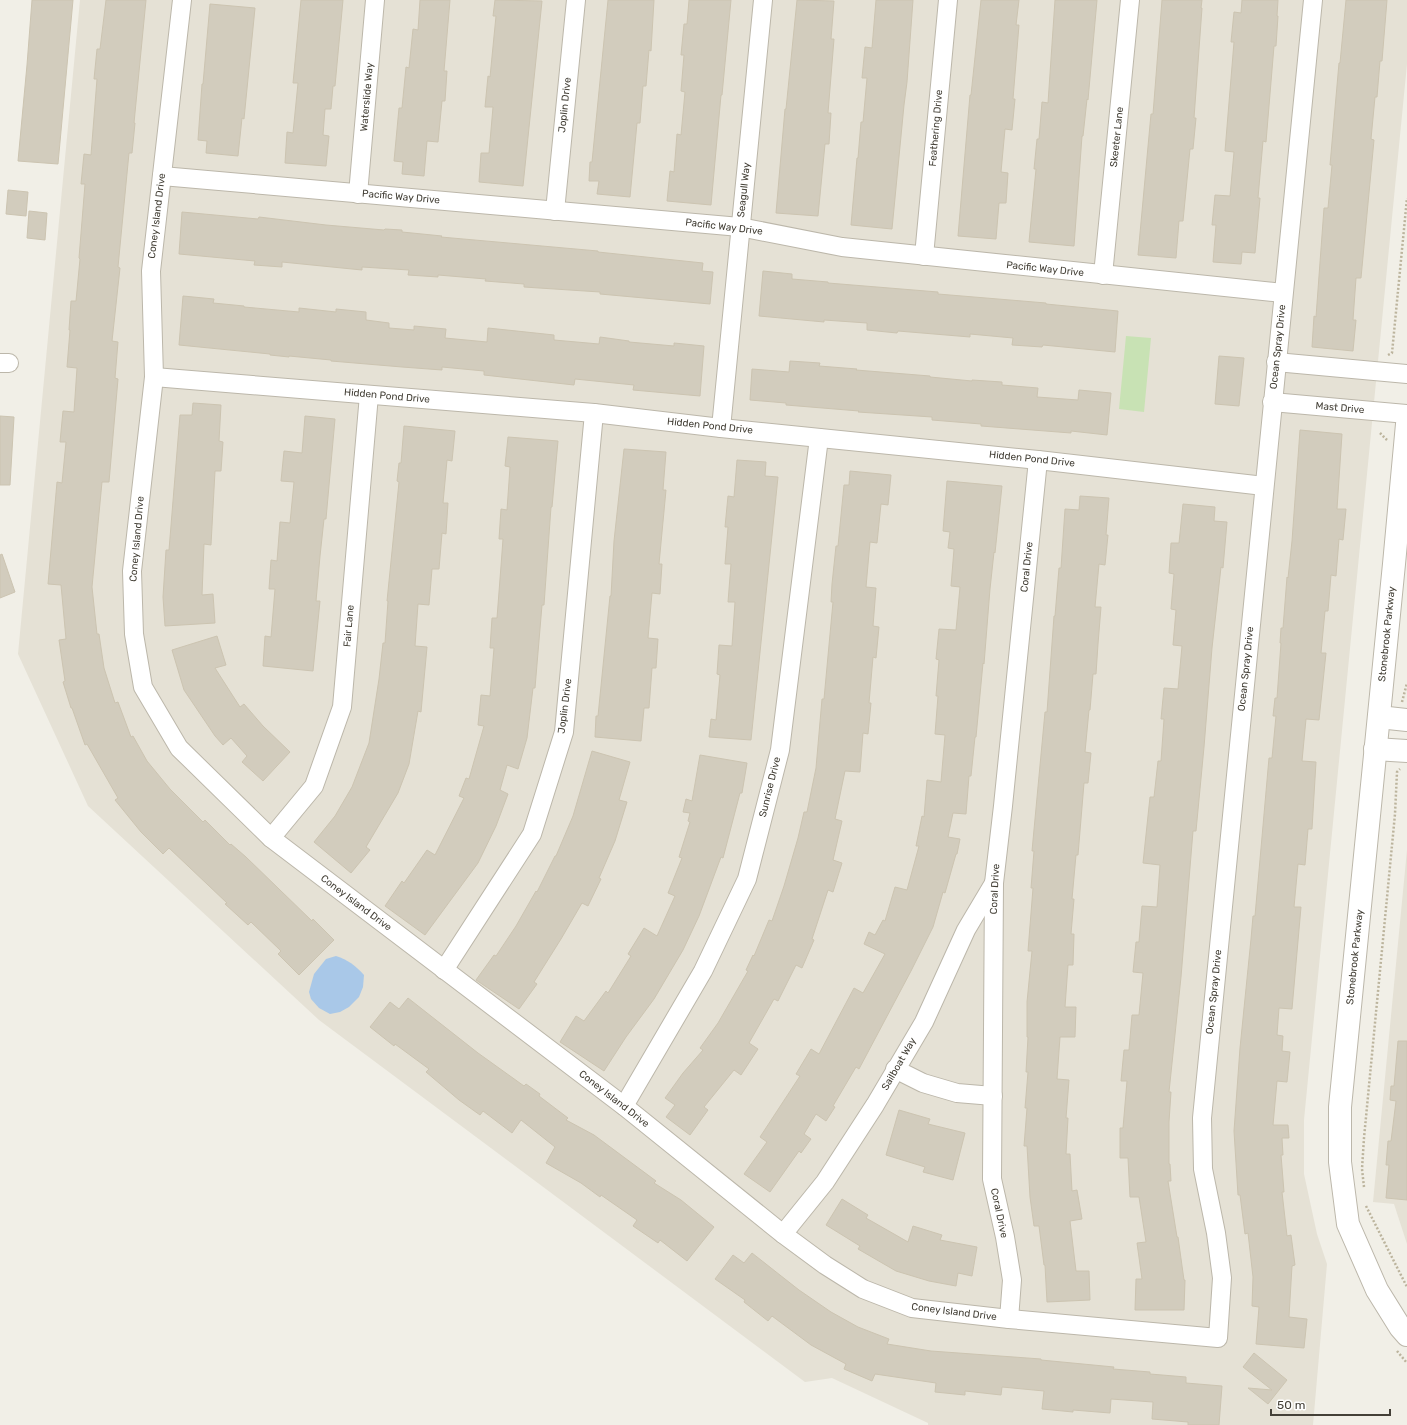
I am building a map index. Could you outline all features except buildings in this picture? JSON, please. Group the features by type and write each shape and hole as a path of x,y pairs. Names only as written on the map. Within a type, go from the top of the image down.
{"street":[{"name":"Coney Island Drive","path":"182,0 151,271 154,377 132,571 134,634 143,687 179,748 271,838 624,1106 783,1234 825,1265 863,1289 912,1308 1009,1319 1218,1338"},
{"name":"Waterslide Way","path":"358,194 375,0"},
{"name":"Joplin Drive","path":"555,211 576,0"},
{"name":"Seagull Way","path":"721,428 763,0"},
{"name":"Feathering Drive","path":"924,256 948,0"},
{"name":"Skeeter Lane","path":"1103,275 1130,0"},
{"name":"Ocean Spray Drive","path":"1218,1338 1222,1278 1216,1233 1203,1170 1202,1118 1313,0"},
{"name":"Pacific Way Drive","path":"162,176 740,227 842,247 1283,293"},
{"path":"1276,362 1407,374"},
{"name":"Hidden Pond Drive","path":"154,377 594,413 721,428 1038,460 1264,486"},
{"name":"Fair Lane","path":"271,838 314,786 342,707 370,395"},
{"name":"Mast Drive","path":"1272,402 1407,414"},
{"name":"Joplin Drive","path":"444,970 532,834 564,732 594,413"},
{"name":"Stonebrook Parkway","path":"1407,424 1340,1108 1340,1162 1348,1224 1377,1290 1400,1327 1407,1335"},
{"name":"Sunrise Drive","path":"624,1106 703,971 747,879 780,750 819,438"},
{"name":"Coral Drive","path":"1009,1319 1012,1280 1005,1237 992,1179 994,883 1038,460"},
{"name":"Stonebrook Parkway","path":"1394,564 1407,535"},
{"path":"1379,717 1404,712"},
{"path":"1376,749 1404,760"},
{"name":"Sailboat Way","path":"783,1234 825,1182 875,1105 924,1022 966,930 994,883"},
{"path":"895,1070 923,1083 957,1093 993,1096"}],"path":[{"path":"1386,356 1392,353 1407,198"},
{"path":"1404,712 1407,683"},
{"path":"1364,1191 1362,1169 1364,1138 1394,822 1397,772 1404,760"},
{"path":"1365,1199 1366,1206 1407,1287"}],"shaded area":[{"path":"80,0 1407,0 1407,64 1304,1120 1304,1174 1317,1234 1327,1264 1313,1425 928,1425 928,1423 832,1378 805,1382 319,1020 88,806 18,654"},
{"path":"1407,850 1407,1244 1394,1204 1373,1202"}],"green space":[{"path":"1126,336 1151,338 1144,412 1119,409"}],"water":[{"path":"336,956 358,968 364,975 363,987 359,997 349,1007 340,1012 330,1014 319,1008 311,999 309,992 314,974 326,959"}]}
